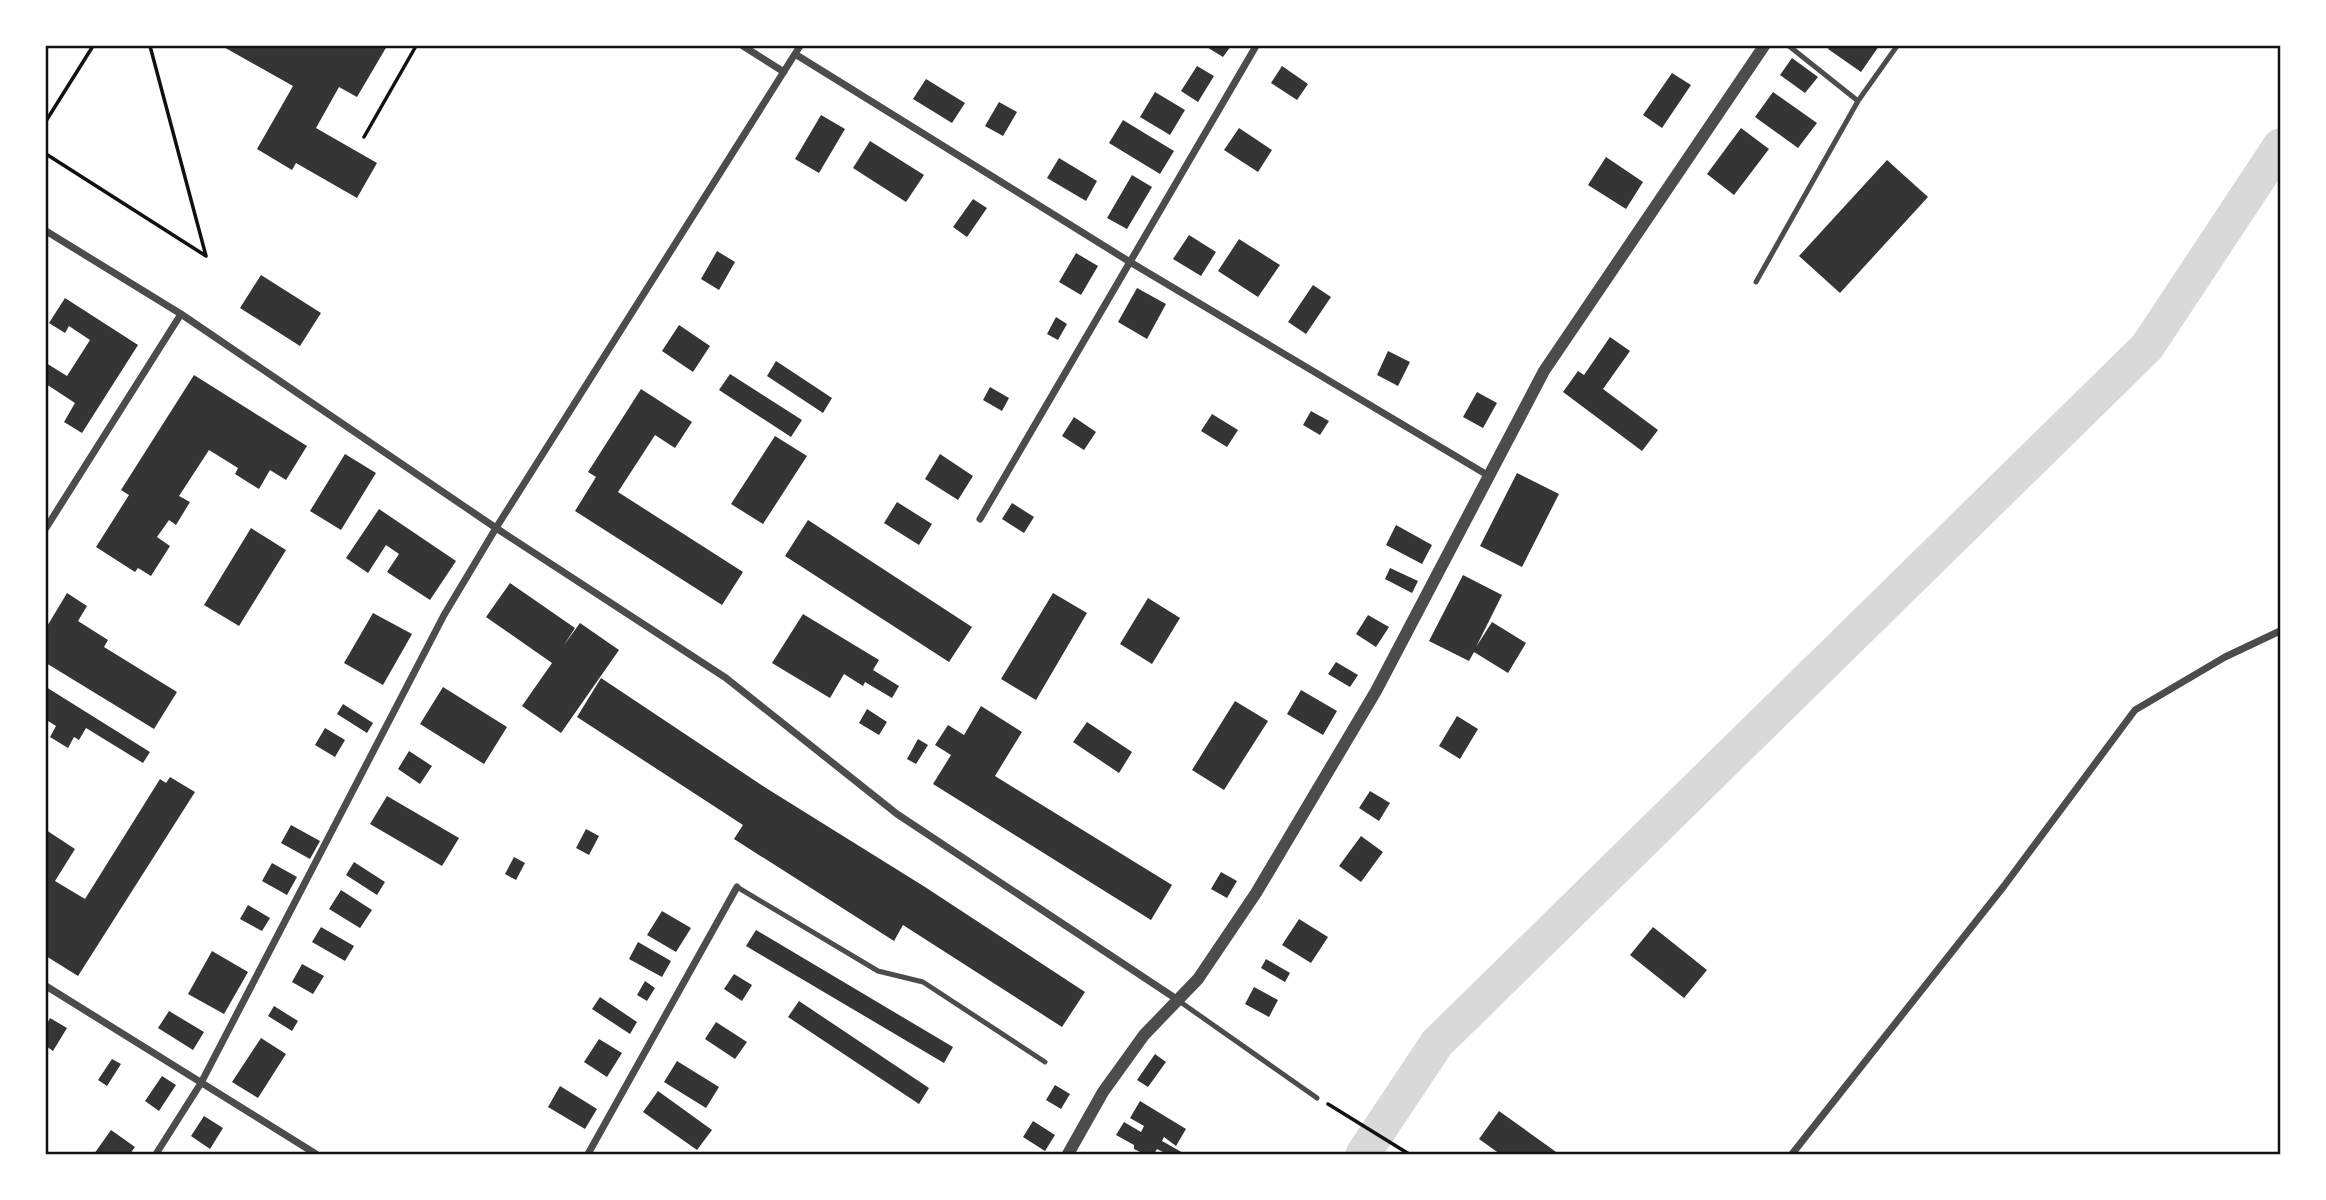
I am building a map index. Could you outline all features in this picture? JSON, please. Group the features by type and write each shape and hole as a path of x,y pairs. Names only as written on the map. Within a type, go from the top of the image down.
{"street":[{"path":"743,46 783,72"},
{"path":"156,1154 201,1083 444,615 800,46"},
{"path":"981,519 1256,46"},
{"path":"1068,1154 1103,1092 1144,1035 1198,979 1256,893 1376,691 1544,371 1764,46"},
{"path":"795,54 1130,262 1489,476"},
{"path":"46,231 181,314 496,528 726,678 897,814 1178,1000"},
{"path":"46,528 181,314"},
{"path":"1792,1154 2004,886 2135,710 2225,657 2280,631"},
{"path":"588,1154 737,887"},
{"path":"46,986 316,1154"}],"lane":[{"path":"1789,46 1858,101"},
{"path":"1756,282 1858,101 1898,46"},
{"path":"737,887 878,971 923,982 1045,1062"},
{"path":"1178,1000 1317,1098"}],"path":[{"path":"46,121 93,46"},
{"path":"46,154 206,256 150,46"},
{"path":"364,137 415,46"},
{"path":"1317,1098 1409,1154"}],"building":[{"path":"222,46 387,46 357,97 339,87 316,128 377,163 357,198 296,163 292,170 257,149 293,86"},
{"path":"1205,46 1231,46 1223,57"},
{"path":"1830,46 1879,46 1861,72 1828,49"},
{"path":"1792,58 1818,77 1805,93 1780,75"},
{"path":"1197,66 1214,76 1198,102 1181,91"},
{"path":"1282,66 1308,84 1297,100 1271,83"},
{"path":"1672,73 1691,85 1662,128 1643,115"},
{"path":"926,79 965,103 952,123 913,99"},
{"path":"1155,92 1185,110 1170,135 1140,117"},
{"path":"1773,92 1817,123 1798,148 1755,117"},
{"path":"999,102 1017,112 1003,136 985,126"},
{"path":"821,115 845,129 819,173 795,159"},
{"path":"1123,120 1174,151 1160,174 1109,143"},
{"path":"1239,128 1272,150 1258,172 1224,150"},
{"path":"1741,128 1769,149 1734,195 1707,174"},
{"path":"870,141 924,175 906,202 853,168"},
{"path":"1606,157 1643,182 1626,209 1588,185"},
{"path":"1059,158 1097,181 1086,201 1047,178"},
{"path":"1887,160 1928,197 1840,293 1799,256"},
{"path":"1132,175 1152,187 1127,229 1107,218"},
{"path":"973,199 987,208 967,237 953,227"},
{"path":"1189,235 1216,252 1201,276 1173,259"},
{"path":"1239,239 1280,265 1258,297 1218,271"},
{"path":"717,251 735,262 719,290 701,279"},
{"path":"1076,253 1098,266 1081,295 1059,282"},
{"path":"261,275 321,313 300,346 240,308"},
{"path":"1313,285 1331,297 1306,334 1288,322"},
{"path":"1137,288 1166,304 1147,339 1118,322"},
{"path":"65,298 138,345 82,433 64,422 75,403 46,384 46,363 67,376 90,340 69,326 65,333 49,323"},
{"path":"1056,317 1067,324 1058,340 1047,334"},
{"path":"679,325 710,346 693,372 662,351"},
{"path":"1610,337 1630,351 1603,389 1658,430 1642,451 1563,392 1578,371 1584,375"},
{"path":"1388,351 1410,362 1398,386 1377,375"},
{"path":"776,361 832,398 823,413 767,376"},
{"path":"730,374 802,420 791,437 719,390"},
{"path":"194,375 307,446 286,480 270,470 259,489 235,474 238,468 209,450 179,496 190,502 176,525 169,520 157,537 170,546 151,576 138,568 135,572 96,547 129,495 121,490"},
{"path":"990,387 1009,398 1002,411 983,400"},
{"path":"641,389 692,422 675,448 655,435 618,492 743,572 722,605 575,511 596,477 588,472"},
{"path":"1477,392 1497,403 1483,428 1463,417"},
{"path":"1311,411 1329,421 1320,435 1303,425"},
{"path":"1212,414 1238,430 1227,447 1201,431"},
{"path":"1074,417 1096,432 1084,450 1062,436"},
{"path":"775,436 807,456 763,524 731,504"},
{"path":"345,454 376,473 341,530 310,511"},
{"path":"940,454 973,476 958,500 925,479"},
{"path":"1517,473 1559,494 1522,567 1480,546"},
{"path":"897,502 932,524 919,545 884,523"},
{"path":"1012,503 1034,517 1024,533 1002,519"},
{"path":"379,509 456,561 430,600 387,572 399,554 386,545 368,573 346,558"},
{"path":"808,520 972,627 949,662 785,556"},
{"path":"1396,525 1432,545 1422,564 1386,545"},
{"path":"251,528 286,550 239,626 204,605"},
{"path":"1390,568 1418,581 1412,593 1385,579"},
{"path":"1463,575 1502,595 1476,647 1492,622 1526,643 1508,673 1474,652 1469,661 1429,641"},
{"path":"510,583 575,628 564,645 580,623 619,650 561,733 522,706 552,663 486,617"},
{"path":"67,593 87,606 78,621 108,640 104,647 177,692 154,729 46,663 46,628"},
{"path":"1053,593 1087,613 1036,700 1001,679"},
{"path":"1148,598 1180,618 1152,664 1120,644"},
{"path":"373,613 412,634 383,685 344,663"},
{"path":"803,614 879,660 873,670 899,686 892,698 865,682 863,686 844,674 830,698 772,663"},
{"path":"1368,615 1389,627 1376,647 1356,634"},
{"path":"1336,662 1358,675 1350,687 1328,674"},
{"path":"601,678 766,788 925,887 1085,992 1062,1027 903,925 894,941 734,839 743,825 577,717"},
{"path":"46,687 150,752 143,763 86,728 79,740 74,737 68,748 50,737 56,726 48,721 46,724"},
{"path":"443,687 507,727 484,764 420,724"},
{"path":"1301,690 1337,711 1323,735 1287,714"},
{"path":"1235,701 1268,721 1224,790 1192,770"},
{"path":"343,704 373,723 367,733 337,714"},
{"path":"981,706 1022,732 995,776 1172,885 1151,920 933,784 951,755 935,745 948,725 964,735"},
{"path":"867,709 887,722 879,735 859,723"},
{"path":"1457,716 1478,729 1460,759 1439,746"},
{"path":"1087,722 1132,752 1119,773 1073,742"},
{"path":"325,728 345,740 335,757 315,745"},
{"path":"918,739 928,745 916,764 907,759"},
{"path":"409,751 432,766 420,784 398,769"},
{"path":"170,777 195,792 78,976 46,956 46,830 75,849 55,881 85,899 160,779 166,783"},
{"path":"1370,791 1390,803 1379,821 1359,808"},
{"path":"387,796 459,838 442,866 370,824"},
{"path":"291,825 320,841 310,859 281,843"},
{"path":"586,829 599,836 589,855 576,848"},
{"path":"1361,836 1383,852 1361,882 1339,866"},
{"path":"514,857 525,863 516,880 505,874"},
{"path":"354,862 385,882 377,895 346,875"},
{"path":"272,863 297,877 287,895 262,881"},
{"path":"1221,872 1237,881 1227,898 1211,889"},
{"path":"341,890 372,910 360,928 329,909"},
{"path":"248,905 270,918 262,931 240,919"},
{"path":"662,911 691,928 676,952 647,935"},
{"path":"1299,919 1328,937 1311,963 1282,945"},
{"path":"321,927 354,946 345,961 312,942"},
{"path":"1653,927 1707,970 1684,998 1630,955"},
{"path":"756,930 953,1047 944,1063 746,946"},
{"path":"638,942 671,961 662,977 629,959"},
{"path":"212,951 248,972 224,1014 188,994"},
{"path":"1266,959 1290,973 1285,982 1261,968"},
{"path":"302,964 324,976 313,994 292,982"},
{"path":"734,974 752,985 742,1001 724,989"},
{"path":"645,981 655,988 647,1001 637,995"},
{"path":"1254,987 1278,1000 1269,1017 1245,1004"},
{"path":"600,997 637,1022 630,1034 592,1009"},
{"path":"799,1001 929,1088 919,1104 788,1017"},
{"path":"274,1006 298,1021 292,1031 268,1016"},
{"path":"169,1011 204,1032 193,1050 158,1028"},
{"path":"50,1018 67,1028 53,1051 46,1046 46,1026"},
{"path":"716,1022 747,1042 735,1059 705,1039"},
{"path":"261,1038 286,1054 258,1098 232,1082"},
{"path":"599,1039 622,1053 607,1077 584,1062"},
{"path":"1155,1054 1166,1062 1148,1087 1137,1080"},
{"path":"112,1059 121,1064 107,1086 98,1080"},
{"path":"677,1061 719,1087 706,1108 664,1082"},
{"path":"162,1076 176,1085 159,1111 145,1101"},
{"path":"1055,1085 1070,1094 1061,1109 1046,1100"},
{"path":"560,1086 597,1109 585,1129 548,1107"},
{"path":"658,1091 712,1130 697,1150 643,1112"},
{"path":"1140,1101 1186,1129 1176,1146 1164,1137 1162,1141 1185,1154 1167,1154 1157,1149 1154,1154 1144,1154 1116,1135 1124,1122 1141,1132 1144,1126 1130,1118"},
{"path":"1499,1111 1559,1154 1500,1154 1479,1139"},
{"path":"204,1116 223,1128 210,1149 191,1136"},
{"path":"1033,1121 1055,1135 1045,1151 1023,1137"},
{"path":"111,1130 135,1147 130,1154 94,1154"}],"waterway":[{"path":"1363,1154 1437,1043 2147,347 2280,146"}]}
